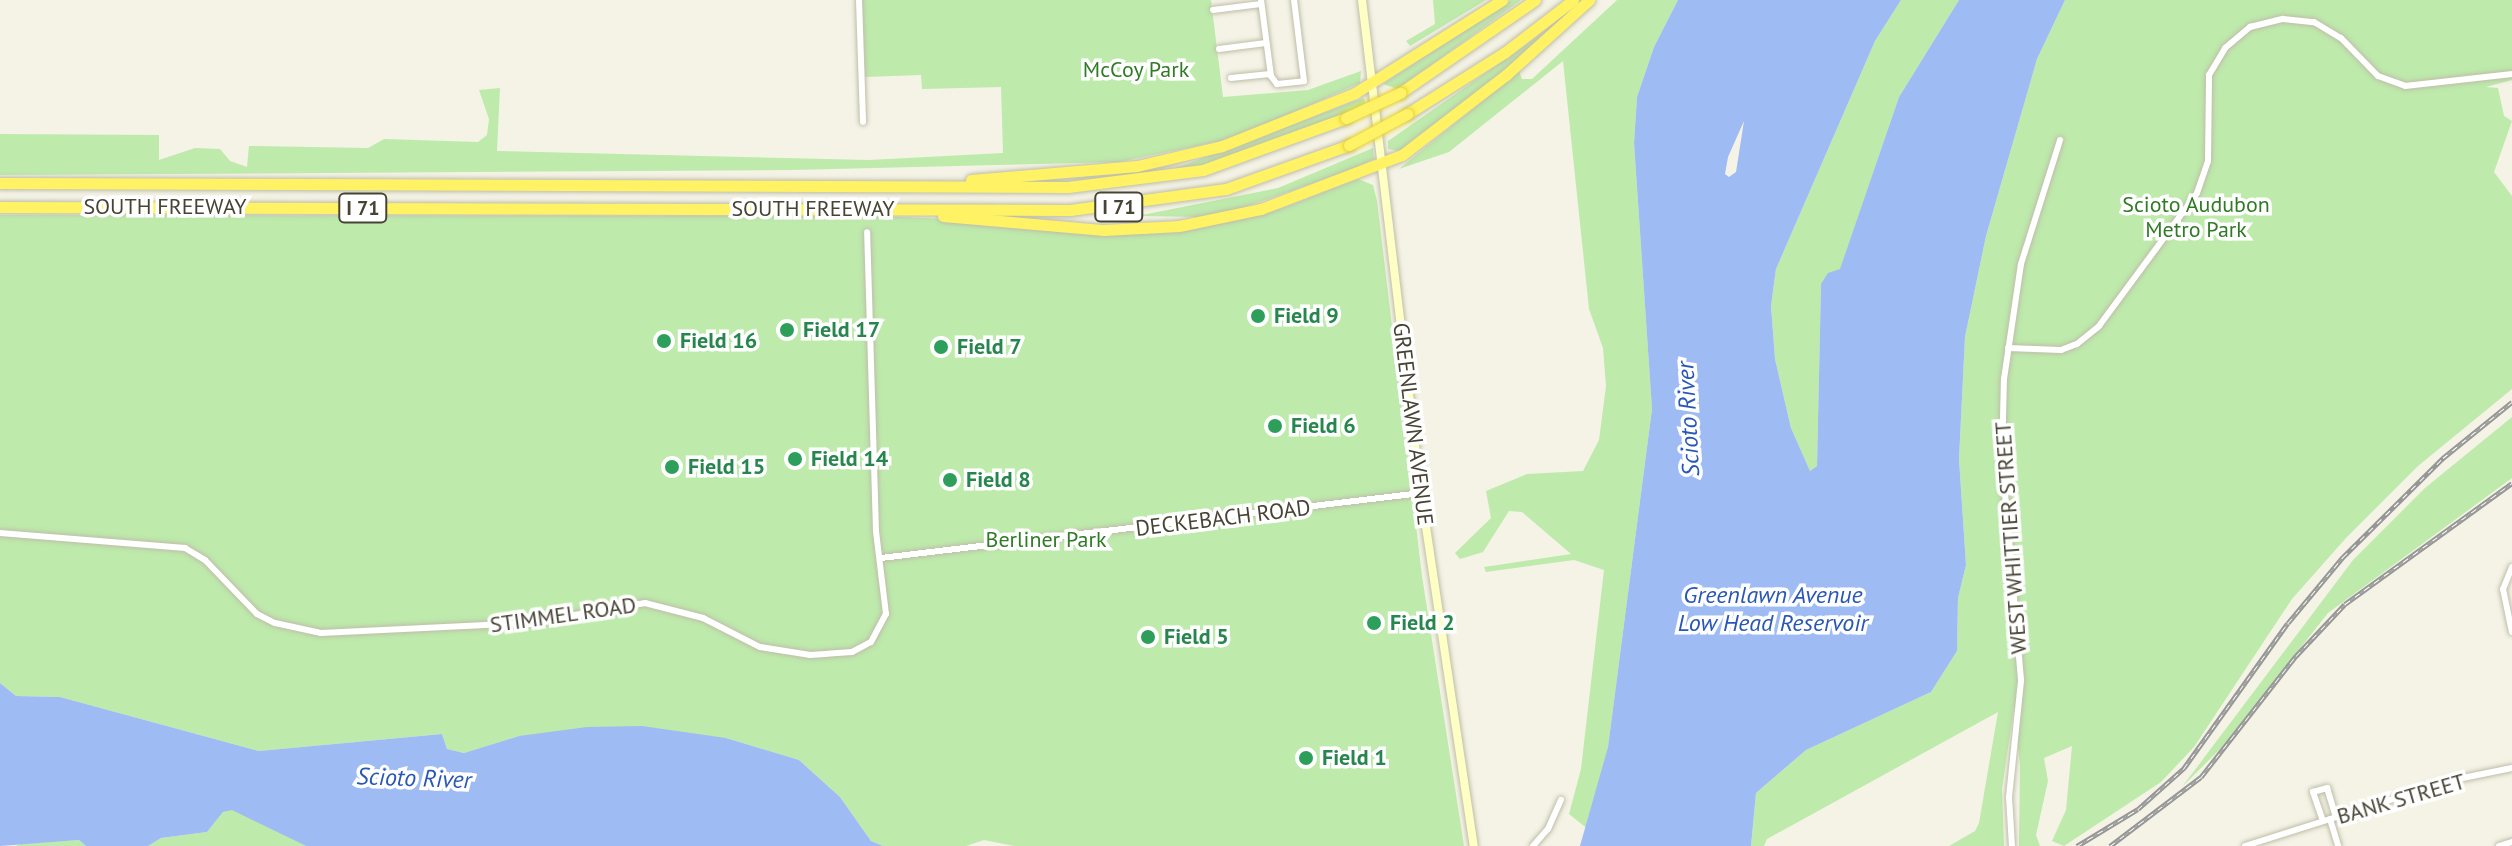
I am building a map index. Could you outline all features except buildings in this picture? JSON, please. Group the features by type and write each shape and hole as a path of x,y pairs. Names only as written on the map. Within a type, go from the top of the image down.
{"highway":[{"path":"943,185 1020,172 1137,166 1222,146 1355,93 1502,0"},
{"name":"SOUTH FREEWAY","path":"0,183 1068,187 1157,178 1245,158 1400,93 1535,0"},
{"name":"SOUTH FREEWAY","path":"0,207 1070,210 1173,200 1239,185 1349,145 1407,114 1504,53 1573,0"},
{"path":"879,210 1062,228 1179,226 1261,209 1382,166 1446,125 1589,0"}],"main road":[{"name":"GREENLAWN AVENUE","path":"1362,0 1421,493 1474,846"}],"street":[{"path":"859,0 863,122"},
{"path":"1213,10 1261,2 1270,74 1277,84 1304,81 1294,0"},
{"path":"2008,348 2061,350 2077,344 2099,326 2197,193 2208,161 2209,75 2225,48 2250,27 2283,19 2314,22 2341,38 2378,76 2405,86 2512,74"},
{"path":"1219,49 1266,43"},
{"path":"1231,78 1270,74"},
{"name":"WEST WHITTIER STREET","path":"2012,846 2009,797 2021,688 2002,459 2008,348 2024,248 2060,140"},
{"name":"STIMMEL ROAD","path":"0,533 185,548 205,560 257,614 294,629 321,633 527,623 645,603 703,618 760,647 810,655 852,652 880,632 886,614 867,232"},
{"name":"DECKEBACH ROAD","path":"881,558 1421,493"},
{"path":"2512,567 2507,575 2503,596 2512,632"},
{"name":"BANK STREET","path":"2245,846 2453,780 2512,768"},
{"path":"2330,819 2313,792 2327,788 2330,819 2338,846"},
{"path":"1533,846 1548,829 1561,800"},
{"path":"2499,846 2512,842"}],"green space":[{"name":"McCoy Park","path":"862,0 1211,0 1223,97 1308,90 1361,71 1360,83 1235,138 1119,162 791,170 0,175 0,134 159,135 159,160 195,148 220,149 230,161 247,167 249,146 368,148 384,139 478,142 487,135 489,119 479,90 500,88 497,151 869,160 1003,153 1001,87 922,89 921,75 865,77"},
{"path":"1433,0 1486,0 1410,46 1406,41 1435,24"},
{"path":"1511,0 1521,0 1398,89 1383,84"},
{"path":"1617,0 1678,0 1654,47 1637,97 1634,143 1652,409 1608,747 1589,830 1569,814 1581,769 1604,570 1574,560 1486,572 1484,567 1571,554 1522,512 1509,511 1483,552 1460,559 1455,553 1491,518 1486,491 1527,474 1583,471 1599,440 1606,386 1603,348 1589,309 1563,61 1449,152 1399,169 1519,71 1522,79 1532,79"},
{"path":"1901,0 1959,0 1899,97 1840,270 1821,284 1817,466 1810,471 1791,428 1775,359 1771,306 1776,269 1875,41"},
{"name":"Scioto Audubon Metro Park","path":"2065,0 2512,0 2512,80 2486,87 2498,88 2504,116 2512,121 2494,172 2512,196 2512,389 2418,466 2346,538 2292,599 2194,747 2161,782 2064,846 2052,841 2066,810 2072,746 2044,758 2048,781 2036,835 2040,846 2019,846 2020,765 2014,707 2002,789 2004,846 1949,846 1975,831 1979,823 1998,712 1767,839 1764,846 1751,846 1756,793 1806,750 1931,692 1957,651 1958,598 1966,565 1959,459 1965,337 1986,236 2037,59"},
{"path":"1546,31 1500,76 1400,151 1388,149 1388,141"},
{"path":"1364,98 1366,108 1205,166 1176,168"},
{"path":"1373,148 1374,159 1353,169 1245,207 1202,217 1137,216 1278,188"},
{"name":"Berliner Park","path":"1358,179 1373,185 1377,201 1422,576 1464,846 1014,846 984,840 966,846 883,846 871,841 840,797 799,760 726,738 519,736 464,753 447,749 442,734 259,751 60,697 16,696 0,683 0,215 875,216 1153,227 1229,221 1283,208"},
{"path":"2512,417 2512,478 2328,613 2221,748 2182,787 2353,560 2425,488"},
{"path":"232,809 306,846 148,846 161,838 207,832 223,812"},
{"path":"79,840 86,846 16,846 20,844"}],"water":[{"name":"Greenlawn Avenue Low Head Reservoir","path":"1678,0 1901,0 1875,41 1776,269 1771,306 1775,359 1791,428 1810,471 1817,466 1821,284 1828,273 1840,269 1899,97 1959,0 2065,0 2037,59 1986,236 1965,337 1959,459 1966,565 1958,598 1957,651 1931,692 1806,750 1756,793 1751,846 1580,846 1608,747 1652,409 1634,143 1637,97 1654,47","holes":["1744,121 1736,172 1729,177 1725,174 1728,157"]},
{"name":"Scioto River","path":"0,683 16,696 60,697 259,751 442,734 447,749 464,753 519,736 587,727 642,726 726,738 799,760 840,797 871,841 883,846 306,846 232,810 223,812 207,832 161,838 148,846 86,846 79,840 0,846"}],"railway":[{"path":"2077,846 2138,809 2184,768 2288,623 2343,557 2443,458 2512,402"},
{"path":"2110,846 2201,777 2296,656 2345,604 2512,483"}],"place":[{"name":"Field 9","path":"1258,316"},
{"name":"Field 17","path":"787,330"},
{"name":"Field 16","path":"664,341"},
{"name":"Field 7","path":"941,347"},
{"name":"Field 6","path":"1275,426"},
{"name":"Field 14","path":"795,459"},
{"name":"Field 15","path":"672,467"},
{"name":"Field 8","path":"950,480"},
{"name":"Field 2","path":"1374,623"},
{"name":"Field 5","path":"1148,637"},
{"name":"Field 1","path":"1306,758"}]}
